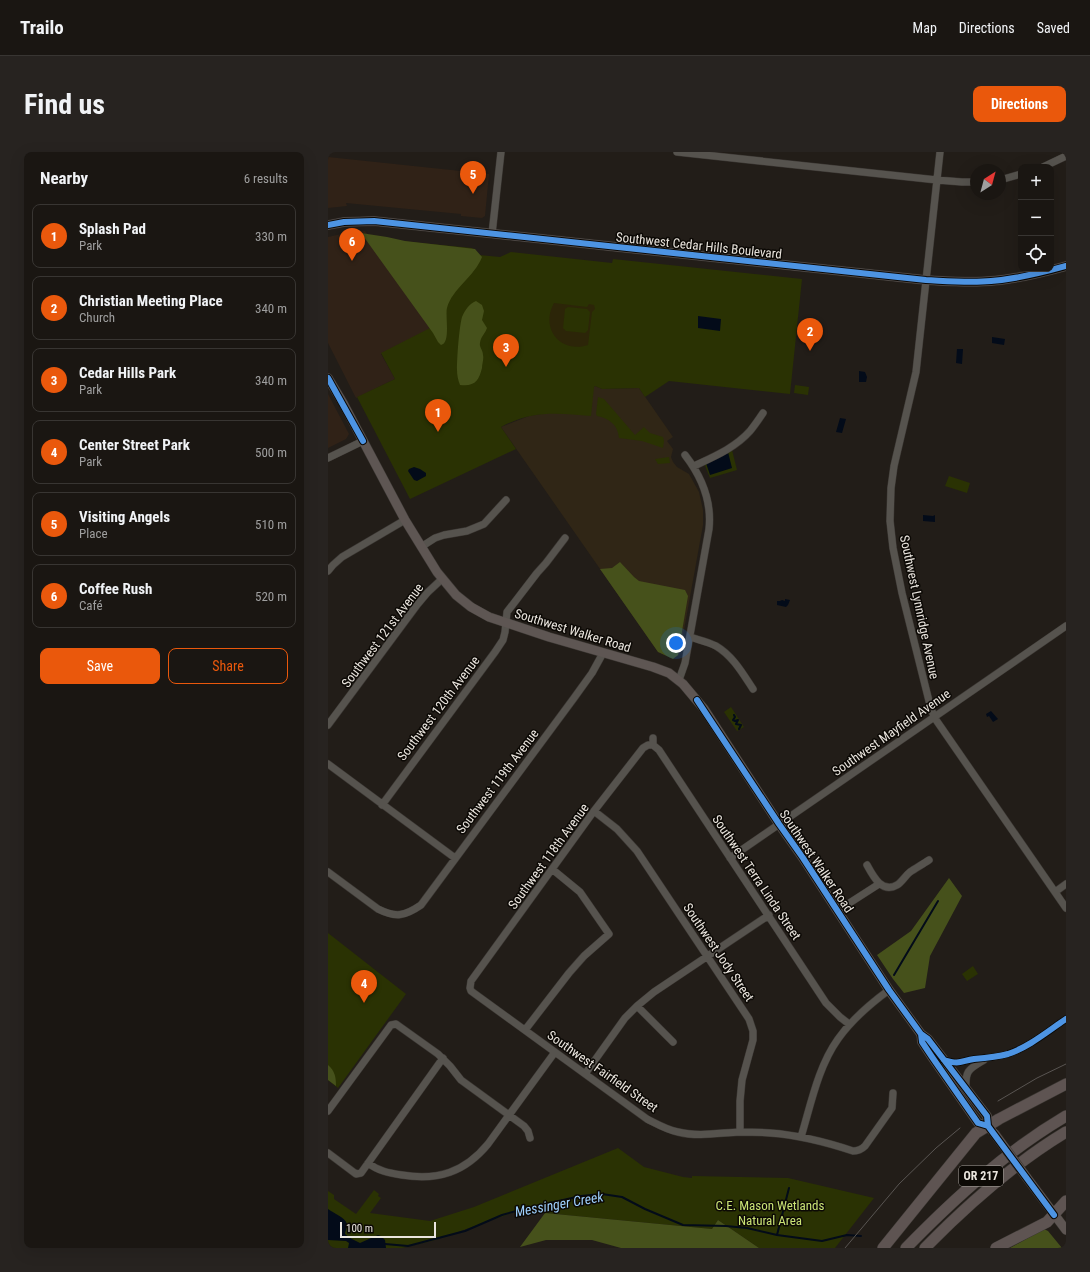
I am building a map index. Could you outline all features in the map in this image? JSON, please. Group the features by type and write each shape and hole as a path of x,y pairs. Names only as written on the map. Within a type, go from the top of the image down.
{"highway":[{"path":"883,1248 976,1133 991,1130 1066,1084"},
{"name":"OR 217","path":"906,1248 956,1198 984,1174 1027,1140 1066,1116"},
{"name":"OR 217","path":"924,1248 961,1212 993,1184 1016,1166 1066,1132"},
{"path":"996,1248 1047,1222 1066,1202"}],"main road":[{"name":"Southwest Cedar Hills Boulevard","path":"328,225 344,222 374,221 926,280 959,282 990,281 1028,276 1066,266"},
{"name":"Southwest Walker Road","path":"328,378 421,547 442,579 471,607 489,617 505,623 653,667 679,680 690,691 704,709 889,990 920,1034 922,1042 932,1057 978,1123 991,1130"},
{"name":"Southwest Walker Road","path":"920,1034 928,1039 987,1116 991,1130 1066,1230"}],"street":[{"path":"492,234 500,152"},
{"path":"677,152 937,180 970,182"},
{"name":"Southwest Lynnridge Avenue","path":"940,152 916,372 894,466 891,488 890,521 893,548 902,593 934,717 1066,908"},
{"path":"1049,164 1066,156"},
{"path":"1006,178 1018,175"},
{"path":"694,466 736,444 750,431 763,413"},
{"path":"328,458 363,441"},
{"path":"679,680 684,667 690,636 710,519 710,508 704,486 694,466 685,455"},
{"path":"421,547 435,538 467,531 484,524 506,500"},
{"path":"328,571 342,557 405,520"},
{"name":"Southwest 120th Avenue","path":"382,805 495,652 503,640 507,612 565,538"},
{"name":"Southwest 121st Avenue","path":"328,725 417,605 442,579"},
{"name":"Southwest Mayfield Avenue","path":"730,858 1066,626"},
{"path":"690,636 713,645 725,652 733,660 753,689"},
{"name":"Southwest 119th Avenue","path":"328,872 378,909 387,913 394,915 403,914 411,912 421,905 592,673 603,653"},
{"name":"Southwest 118th Avenue","path":"470,988 473,978 594,811 643,748 653,742"},
{"name":"Southwest Terra Linda Street","path":"653,742 826,1003 849,1024"},
{"path":"328,764 455,858"},
{"name":"Southwest Jody Street","path":"594,811 617,829 637,850 749,1019 753,1040 742,1080 740,1132"},
{"path":"867,865 879,884 889,888 896,886 909,873 929,860"},
{"path":"525,1030 569,973 584,956 609,934 580,892 552,869"},
{"path":"837,911 879,884"},
{"path":"1055,892 1066,884"},
{"path":"585,1074 625,1018 637,1006 654,992 769,915"},
{"name":"Southwest Fairfield Street","path":"470,988 477,995 647,1119 677,1132 695,1135 740,1132 771,1133 801,1137 828,1143 853,1151 860,1150 865,1146 892,1108 893,1093"},
{"path":"801,1137 824,1064 837,1040 849,1024 868,1006 889,990"},
{"path":"637,1006 673,1042"},
{"path":"944,1060 959,1063 973,1059 986,1059 1009,1053 1023,1047 1066,1018"},
{"path":"328,1111 391,1025 396,1024 443,1058 461,1080 526,1128 530,1138"},
{"path":"368,1162 375,1168 389,1173 421,1177 443,1175 463,1167 479,1155 488,1144 555,1052"},
{"path":"328,1153 356,1174 360,1173 443,1058"},
{"path":"966,1089 966,1077 969,1070 986,1059"}],"shaded area":[{"path":"328,157 489,174 485,216 482,218 461,216 461,214 346,203 347,206 328,208"},
{"path":"365,231 433,330 381,354 395,379 356,398 328,343 328,237"},
{"path":"595,386 602,389 639,388 673,437 667,441 673,449 671,457 673,462 677,467 689,474 699,492 703,510 703,525 680,652 678,656 675,657 658,652 501,427 529,416 547,413 562,413"},
{"path":"328,394 349,434 346,439 328,448"}],"green space":[{"path":"361,233 405,241 475,249 482,257 479,264 450,301 447,308 447,335 444,343 441,345 438,342"},
{"path":"370,238 472,248 479,255 500,257 511,252 612,263 613,259 802,279 790,394 669,381 645,397 639,388 602,389 595,386 591,416 567,414 534,415 501,427 516,449 410,499 357,397 395,379 381,353 430,328"},
{"path":"476,301 482,305 484,311 482,320 487,328 480,343 483,357 482,368 476,382 469,385 460,385 457,370 458,343 461,322 466,310"},
{"path":"795,385 809,387 808,395 794,393"},
{"path":"598,397 604,399 635,435 644,427 650,433 663,437 663,448 642,441 619,438 617,429 609,420 597,416"},
{"path":"732,450 737,470 710,478 704,463"},
{"path":"669,457 670,463 658,464 655,459"},
{"path":"949,476 970,483 967,493 945,486"},
{"path":"620,562 639,581 685,590 688,596 678,655 673,659 658,652 600,569 612,568"},
{"path":"731,707 744,727 737,731 724,712"},
{"path":"949,878 962,896 930,956 925,988 904,993 877,955 911,931"},
{"path":"328,933 406,994 338,1088 328,1080"},
{"path":"973,966 978,974 967,981 962,974"},
{"path":"328,1065 335,1074 336,1086 328,1080"},
{"name":"C.E. Mason Wetlands Natural Area","path":"618,1148 644,1167 683,1177 788,1178 874,1198 835,1248 759,1248 718,1220 712,1229 521,1210 432,1241 402,1248 328,1248 328,1191 334,1195 334,1199 356,1214 374,1190 381,1198 370,1213 430,1221 474,1207"},
{"path":"545,1213 712,1229 718,1220 759,1248 621,1248 592,1240 546,1240 520,1247"},
{"path":"1044,1229 1048,1231 1062,1248 1010,1248"}],"sand":[{"path":"554,303 587,307 589,304 594,305 595,309 592,312 588,345 578,347 569,346 555,337 551,330 549,321 550,312","holes":["568,307 587,309 590,312 588,330 585,333 566,331 563,328 565,309"]}],"water":[{"path":"698,316 721,319 720,331 698,328"},
{"path":"992,337 1005,339 1004,345 992,343"},
{"path":"957,349 963,349 962,364 956,363"},
{"path":"859,371 865,372 867,377 866,382 859,382"},
{"path":"840,418 846,419 842,433 836,432"},
{"path":"728,452 732,468 710,475 706,463"},
{"path":"414,467 426,473 426,476 417,481 414,480 408,471"},
{"path":"923,515 935,515 935,522 923,521"},
{"path":"785,599 790,600 786,607 777,605 777,601 785,601"},
{"path":"991,711 998,719 993,722 989,716 987,717 986,714"},
{"path":"328,1209 346,1222 347,1225 345,1234 350,1238 360,1243 378,1235 385,1240 386,1248 348,1248 349,1243 346,1241 328,1240"}],"waterway":[{"path":"734,715 735,717 733,720 738,720 736,724 741,725 739,729"},
{"path":"894,975 938,901"},
{"path":"777,1235 789,1188"},
{"name":"Messinger Creek","path":"385,1244 408,1246 465,1231 502,1215 527,1208 581,1196 602,1194 622,1197 645,1209 683,1225 747,1228 777,1235 822,1241 847,1235 861,1236"}],"tram line":[{"path":"998,1101 1037,1078 1066,1064"},
{"path":"845,1248 899,1184 936,1148 960,1128"}],"cycle path":[{"path":"328,225 344,222 374,221 926,280 983,282 1028,275 1066,266"},
{"path":"328,378 363,441"},
{"path":"697,700 889,990 921,1034 928,1039 987,1116 988,1126 1054,1215"},
{"path":"944,1060 960,1062 1008,1054 1031,1043 1066,1019"},
{"path":"921,1034 922,1042 978,1123 988,1126"}],"place":[{"name":"Visiting Angels","path":"473,194"},
{"name":"Coffee Rush","path":"352,261"},
{"name":"Christian Meeting Place","path":"810,351"},
{"name":"Cedar Hills Park","path":"506,367"},
{"name":"Splash Pad","path":"438,432"},
{"name":"Center Street Park","path":"364,1003"}]}
